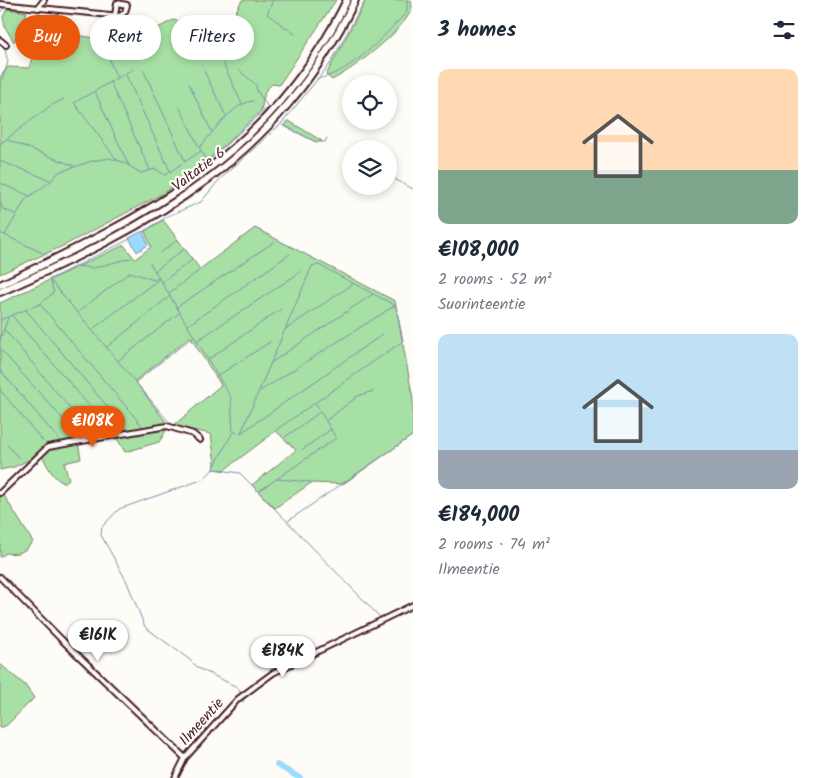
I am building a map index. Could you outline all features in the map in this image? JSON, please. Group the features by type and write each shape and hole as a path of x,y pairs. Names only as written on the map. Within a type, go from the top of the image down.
{"highway":[{"name":"Valtatie 6","path":"0,285 123,225 170,197 204,173 242,140 281,100 311,62 347,0"},
{"name":"Valtatie 6","path":"0,292 80,256 148,220 187,195 225,166 267,128 304,85 329,48 355,0"}],"street":[{"path":"38,8 44,0"},
{"path":"0,4 115,15"},
{"path":"0,40 6,46"},
{"path":"0,493 45,448 51,446 167,426 193,434 200,440"},
{"path":"0,576 61,639 185,758"},
{"name":"Ilmeentie","path":"174,778 185,758 238,699 257,683 273,673 413,605"}],"green space":[{"path":"242,0 336,0 279,85 272,84 265,91 261,111 205,163 162,194 65,245 0,274 0,77 8,67 29,68 31,60 80,60 80,36 90,37 90,60 161,60 161,26 171,21 171,60 254,60 254,15 234,15"},
{"path":"366,0 411,0 412,8 407,17 389,38 352,68 332,80 326,75"},
{"path":"7,9 27,12 26,15 15,15 14,42 5,27 3,17"},
{"path":"287,121 322,141 316,142 285,126"},
{"path":"163,220 200,269 255,228 395,301 413,399 413,435 343,484 311,483 275,508 252,485 296,450 276,431 224,470 213,469 215,464 211,434 173,426 221,385 190,337 135,381 169,426 159,442 125,452 115,435 78,442 81,459 64,463 69,479 65,483 54,475 41,454 14,467 0,470 0,303 124,245 135,259 151,247 145,231"},
{"path":"3,494 33,542 21,552 14,554 6,553 0,557 0,497"},
{"path":"0,664 25,685 34,698 7,725 0,728"}],"water":[{"path":"143,231 148,245 137,252 129,238"}],"waterway":[{"path":"273,0 267,14 295,34"},
{"path":"143,232 168,216 201,202 219,180 281,124 330,64 365,0"},
{"path":"317,79 343,69 366,53 407,12 407,0"},
{"path":"0,13 5,7"},
{"path":"0,86 8,62 4,46"},
{"path":"110,60 117,78"},
{"path":"223,63 242,104"},
{"path":"117,160 74,103 133,69"},
{"path":"143,69 185,161"},
{"path":"180,108 201,151 208,161 268,107 257,91 256,85 239,70"},
{"path":"204,71 226,116"},
{"path":"126,75 170,171"},
{"path":"110,82 150,170"},
{"path":"189,84 212,132"},
{"path":"95,92 129,166"},
{"path":"0,144 50,106 64,99"},
{"path":"200,147 231,112 253,101"},
{"path":"282,125 316,142 325,142 327,138"},
{"path":"8,140 74,166"},
{"path":"5,235 25,200 51,181 59,172 92,161 109,158 123,162 141,173 155,169 165,175 201,151"},
{"path":"0,161 50,180"},
{"path":"397,180 413,189"},
{"path":"0,183 30,196"},
{"path":"0,202 3,209 15,214"},
{"path":"0,233 47,255"},
{"path":"50,279 130,239"},
{"path":"160,253 177,240"},
{"path":"177,307 274,242"},
{"path":"155,271 184,249"},
{"path":"188,325 290,254"},
{"path":"77,266 93,268 131,258"},
{"path":"162,282 192,260"},
{"path":"150,263 231,398 233,432 213,469 204,479 119,509 102,527 101,535 126,580 145,627 198,668 237,687 244,699 243,702"},
{"path":"241,433 312,266 319,265 396,306 403,341 276,430"},
{"path":"169,293 200,270"},
{"path":"198,340 302,271"},
{"path":"78,312 130,272 154,280 158,278"},
{"path":"93,329 159,279"},
{"path":"50,280 169,422"},
{"path":"0,320 40,304 54,292 50,281"},
{"path":"286,329 353,284"},
{"path":"272,362 373,294"},
{"path":"107,347 170,296"},
{"path":"40,304 143,427"},
{"path":"260,391 394,306"},
{"path":"209,359 281,309"},
{"path":"26,310 127,430"},
{"path":"119,360 179,313"},
{"path":"12,316 112,432"},
{"path":"0,340 8,318"},
{"path":"4,329 93,436"},
{"path":"233,432 241,433 383,334"},
{"path":"137,381 194,336"},
{"path":"219,375 270,342"},
{"path":"0,349 80,438"},
{"path":"0,370 61,442"},
{"path":"0,390 43,441"},
{"path":"327,420 358,396 373,391"},
{"path":"259,491 336,438 316,404"},
{"path":"285,437 320,412"},
{"path":"302,450 331,429"},
{"path":"288,521 413,435"},
{"path":"7,445 18,457"},
{"path":"213,469 240,473 381,618"},
{"path":"277,479 311,482"},
{"path":"277,765 300,778"}]}
